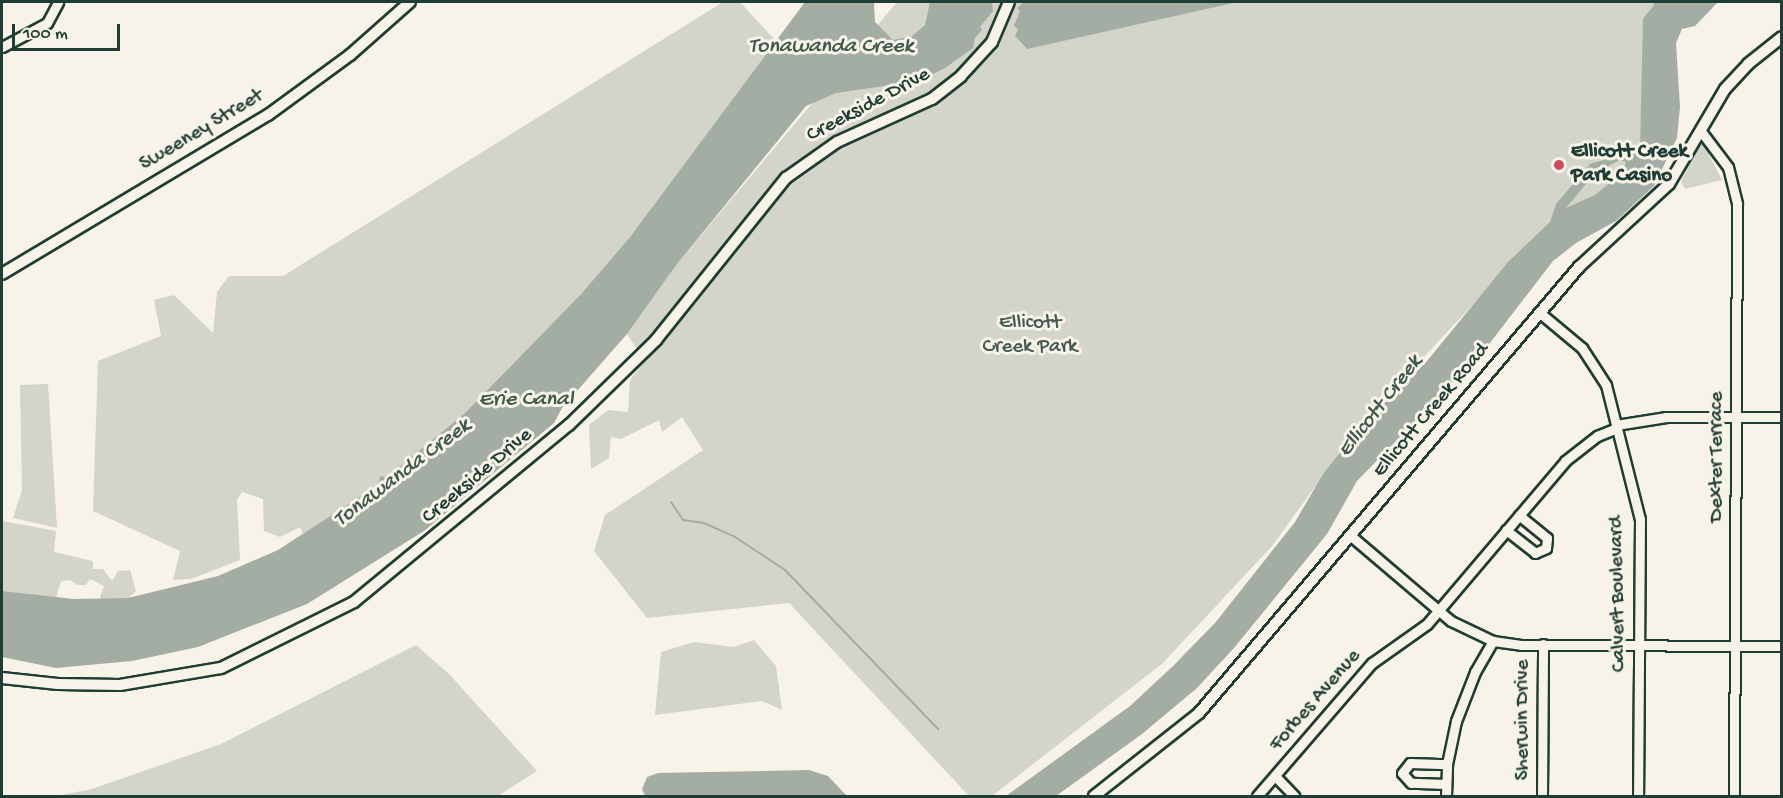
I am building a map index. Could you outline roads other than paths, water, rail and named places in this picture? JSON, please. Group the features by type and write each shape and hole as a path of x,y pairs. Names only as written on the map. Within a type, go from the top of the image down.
{"street":[{"path":"2,47 46,23 58,2"},
{"name":"Sweeney Street","path":"2,274 268,115 350,55 410,2"},
{"name":"Creekside Drive","path":"2,678 58,684 120,685 221,668 323,621 354,602 560,433 656,340 786,178 837,142 932,99 961,76 992,42 1009,2"},
{"name":"Ellicott Creek Road","path":"1094,796 1199,713 1579,267 1670,184 1725,89 1748,63 1782,37"},
{"name":"Dexter Terrace","path":"1700,129 1722,156 1736,191 1734,796"},
{"name":"Calvert Boulevard","path":"1540,313 1592,361 1606,385 1640,519 1638,796"},
{"name":"Forbes Avenue","path":"1257,796 1372,663 1416,634 1438,611 1575,451 1616,426 1666,417 1782,417"},
{"path":"1506,530 1535,553 1546,548 1546,538 1519,515"},
{"path":"1351,536 1438,611 1464,630 1493,641 1543,644 1782,646"},
{"path":"1446,796 1447,764 1461,705 1493,641"},
{"name":"Sherwin Drive","path":"1542,796 1543,644"},
{"path":"1446,784 1411,783 1402,774 1410,763 1447,764"},
{"path":"1275,776 1294,796"}],"water":[{"name":"Erie Canal","path":"805,2 874,2 875,22 893,40 912,36 925,25 930,2 992,2 993,11 980,27 982,30 975,38 973,48 945,68 919,81 836,93 806,106 677,264 627,334 562,408 554,423 424,531 307,604 198,647 132,661 56,668 2,657 2,591 74,599 128,598 218,576 278,550 378,485 380,476 387,477 465,413 581,294 630,237"},
{"path":"1024,2 1238,2 1027,49 1015,36 1018,29 1014,26 1020,11 1017,8"},
{"name":"Ellicott Creek","path":"1654,2 1718,2 1695,26 1682,29 1676,43 1680,107 1677,138 1654,186 1616,221 1576,243 1553,261 1483,352 1357,481 1327,534 1234,648 1197,688 1142,734 1056,796 1006,796 1130,706 1173,666 1215,623 1295,522 1323,474 1362,425 1427,361 1508,262 1550,222 1556,204 1590,164 1641,149 1653,120 1647,61","holes":["1620,160 1626,162 1622,173 1595,195 1566,208 1595,173"]},
{"path":"809,770 828,776 847,796 645,796 642,789 647,777 658,773"}],"waterway":[{"name":"Ellicott Creek","path":"1643,153 1647,149 1650,21 1666,2"},
{"path":"671,502 683,520 704,523 735,537 785,570 938,729"}],"place":[{"name":"Ellicott Creek Park Casino","path":"1559,165"}],"water label":[{"name":"Tonawanda Creek","path":"831,48"},
{"name":"Tonawanda Creek","path":"403,474"}],"park label":[{"name":"Ellicott Creek Park","path":"1030,336"}]}
